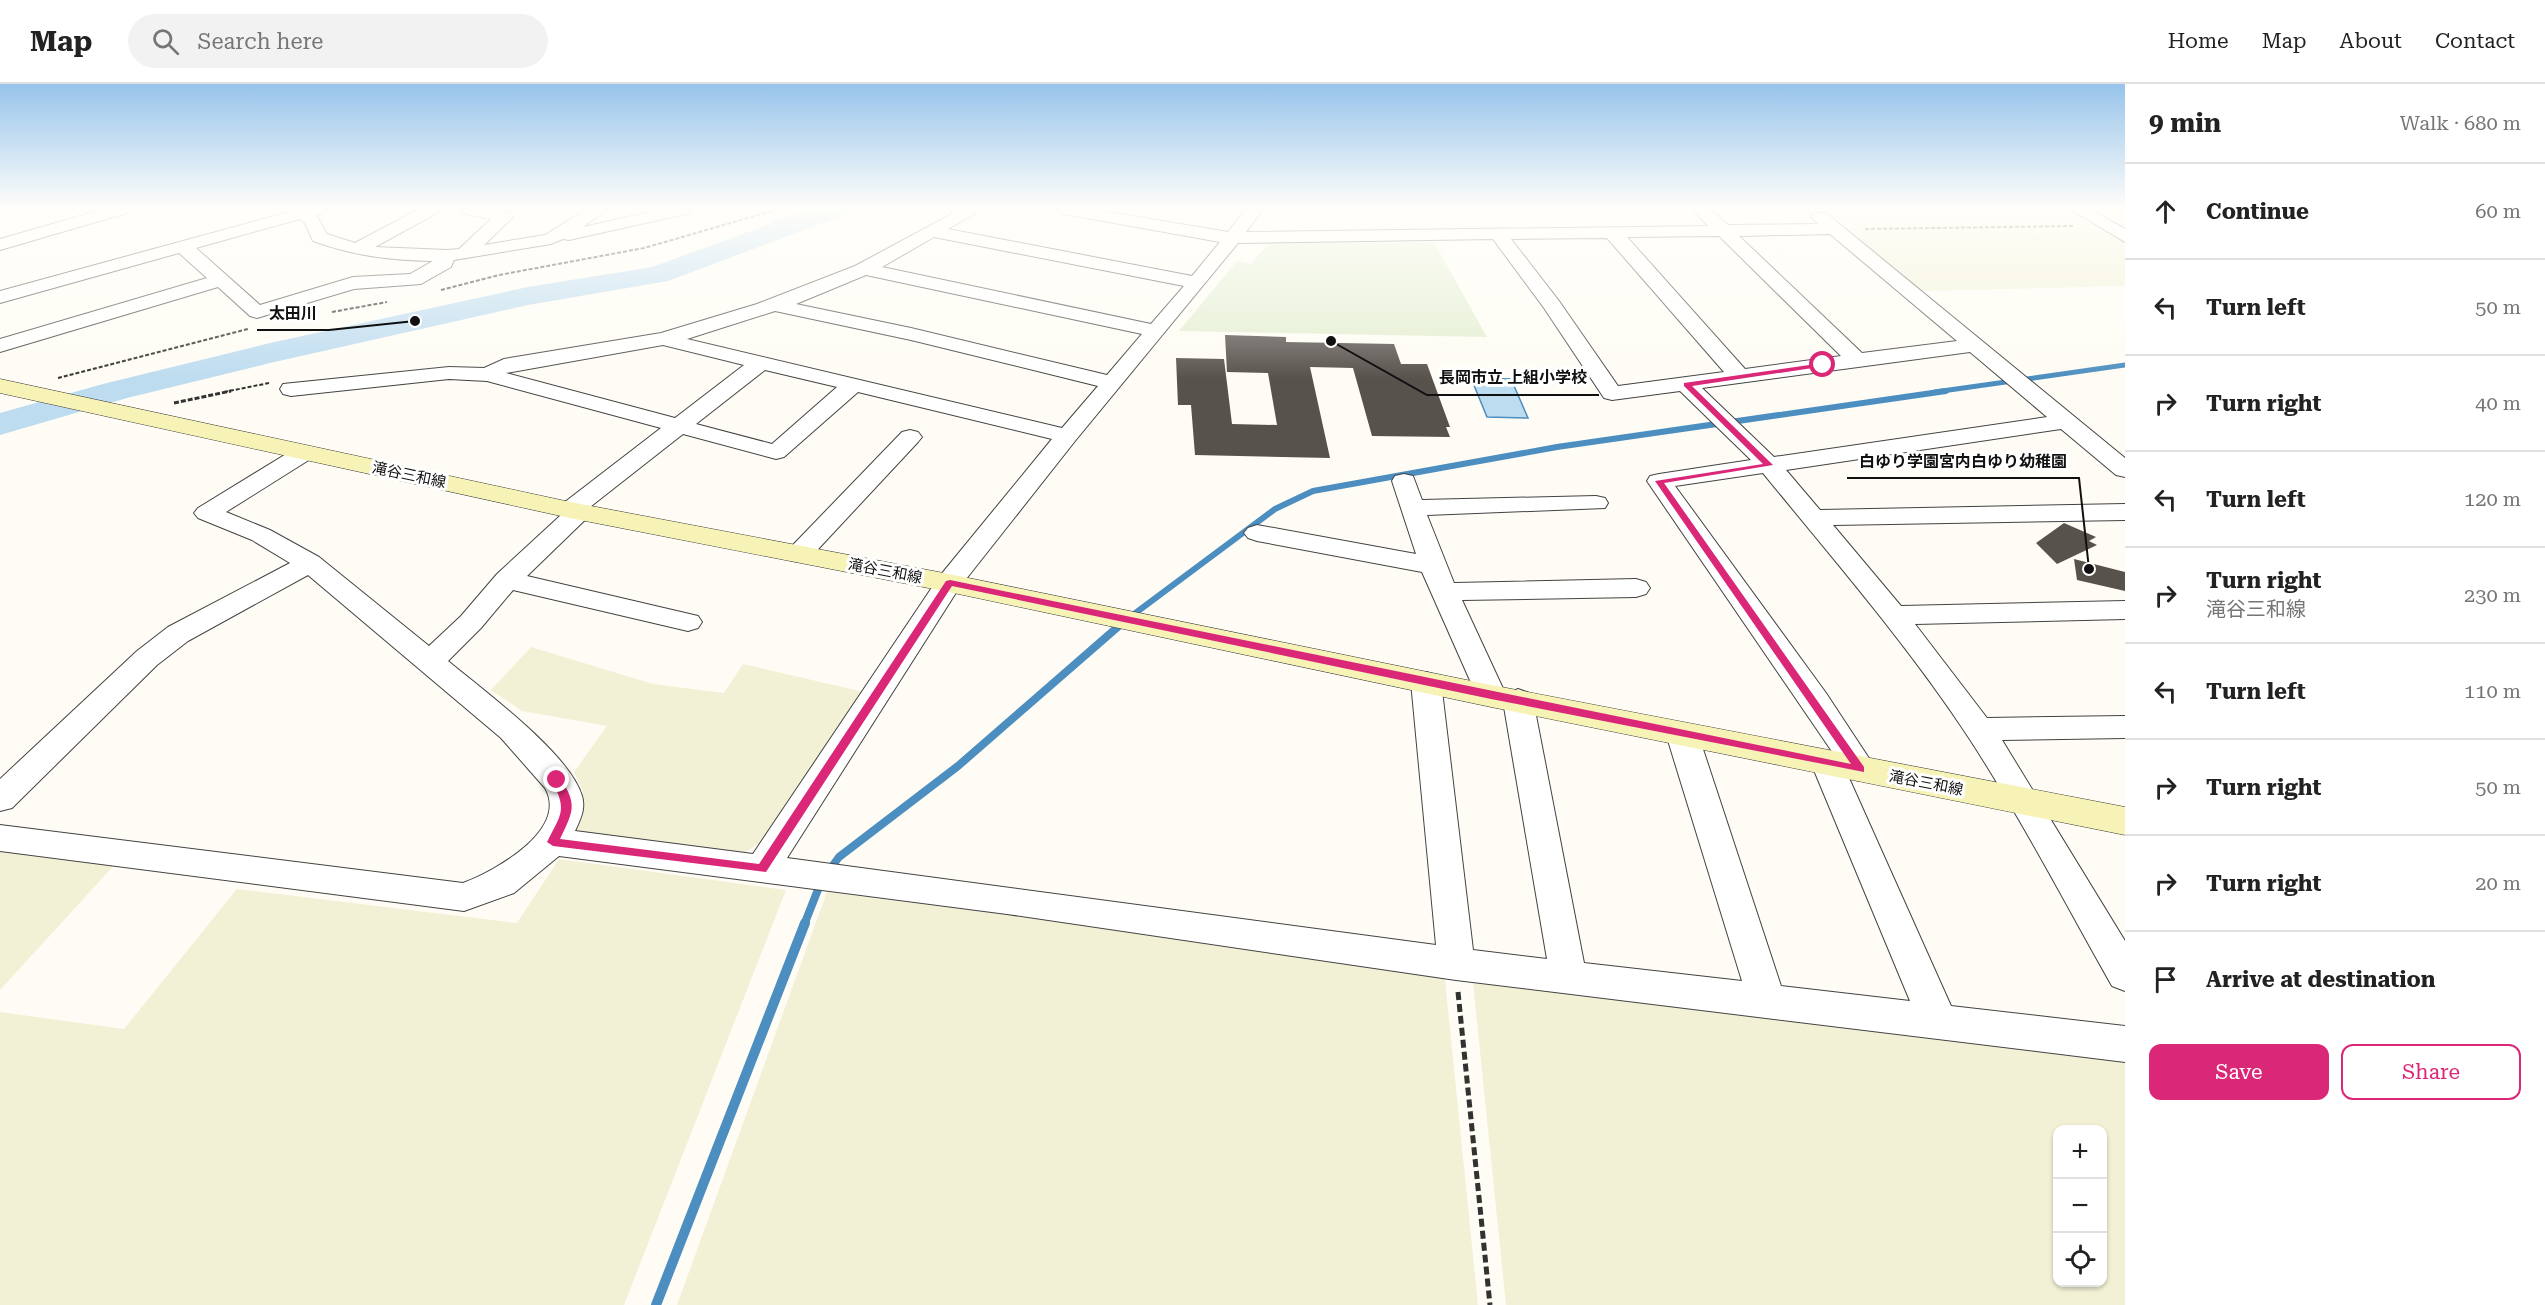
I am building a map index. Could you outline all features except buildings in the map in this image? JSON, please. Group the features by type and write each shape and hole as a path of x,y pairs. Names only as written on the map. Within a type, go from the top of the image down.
{"main road":[{"name":"滝谷三和線","path":"12,389 575,511 950,583 1504,698 2125,821"}],"street":[{"path":"0,297 114,266"},
{"path":"205,266 257,312 353,284 414,280 439,266"},
{"path":"488,375 504,365 663,339 774,305 868,266"},
{"path":"1110,266 1197,283"},
{"path":"762,869 950,583 1067,436 1210,266"},
{"path":"1522,266 1552,305 1612,393 1974,345"},
{"path":"1642,266 1740,377"},
{"path":"1761,266 1857,360"},
{"path":"1879,266 2125,470"},
{"path":"863,269 1156,331"},
{"path":"0,346 221,280"},
{"path":"774,305 911,334 1111,383"},
{"path":"663,339 763,361 1067,436"},
{"path":"431,661 471,622 507,580 575,511 763,361"},
{"path":"281,386 450,373 488,375 776,452 854,384"},
{"path":"1686,384 1769,465 1894,615 1979,729 2026,803 2125,975"},
{"path":"1938,1021 1844,766 1659,481 2066,421"},
{"path":"799,554 910,437"},
{"path":"0,838 464,897 502,884 553,842 567,811 566,796 557,780 512,730 310,563 261,536 207,513 304,453"},
{"path":"1404,481 1411,508 1444,592 1504,698 1568,975"},
{"path":"1411,508 1596,502"},
{"path":"1813,518 2125,512"},
{"path":"1257,533 1435,566"},
{"path":"0,799 155,652 178,634 310,563"},
{"path":"507,580 688,622"},
{"path":"1444,592 1636,588"},
{"path":"1894,615 2125,610"},
{"path":"1426,682 1456,964"},
{"path":"1979,729 2125,727"},
{"path":"1682,734 1766,999"},
{"path":"553,842 1456,964 1568,975 2125,1044"}],"path":[{"path":"435,292 498,276 551,266"},
{"path":"328,312 391,301"},
{"path":"55,378 249,328"},
{"path":"170,403 281,386"},
{"path":"1456,964 1490,1305"}],"green space":[{"path":"1233,266 1447,266 1487,337 1179,331"},
{"path":"1890,266 2125,266 2125,286 1921,291"},
{"path":"531,647 653,684 724,693 743,664 864,692 776,832 744,853 579,836 573,821 583,792 574,772 607,726 522,711 491,690"},
{"path":"0,846 118,861 0,990"},
{"path":"559,859 786,890 624,1305 0,1305 0,1012 124,1029 237,889 517,923"},
{"path":"827,892 1444,970 1478,1305 677,1305"},
{"path":"1472,973 2125,1053 2125,1305 1506,1305"}],"water":[{"path":"1471,378 1511,379 1528,418 1487,417"}],"waterway":[{"path":"0,424 115,391 270,353 528,296 658,275 682,266"},
{"path":"1935,392 2125,365"},
{"path":"1118,626 1275,509 1313,491 1557,447 1946,391"},
{"path":"828,872 839,857 958,766 1120,625"},
{"path":"804,925 821,882"},
{"path":"656,1305 805,923"}],"place":[{"name":"太田川","path":"415,321"},
{"name":"長岡市立 上組小学校","path":"1331,341"},
{"name":"白ゆり学園宮内白ゆり幼稚園","path":"2089,569"}],"route":[{"path":"557,780 566,796 567,811 553,842 762,869 950,583 1491,696 1860,769 1815,700 1659,481 1769,465 1686,384 1823,365"}]}
